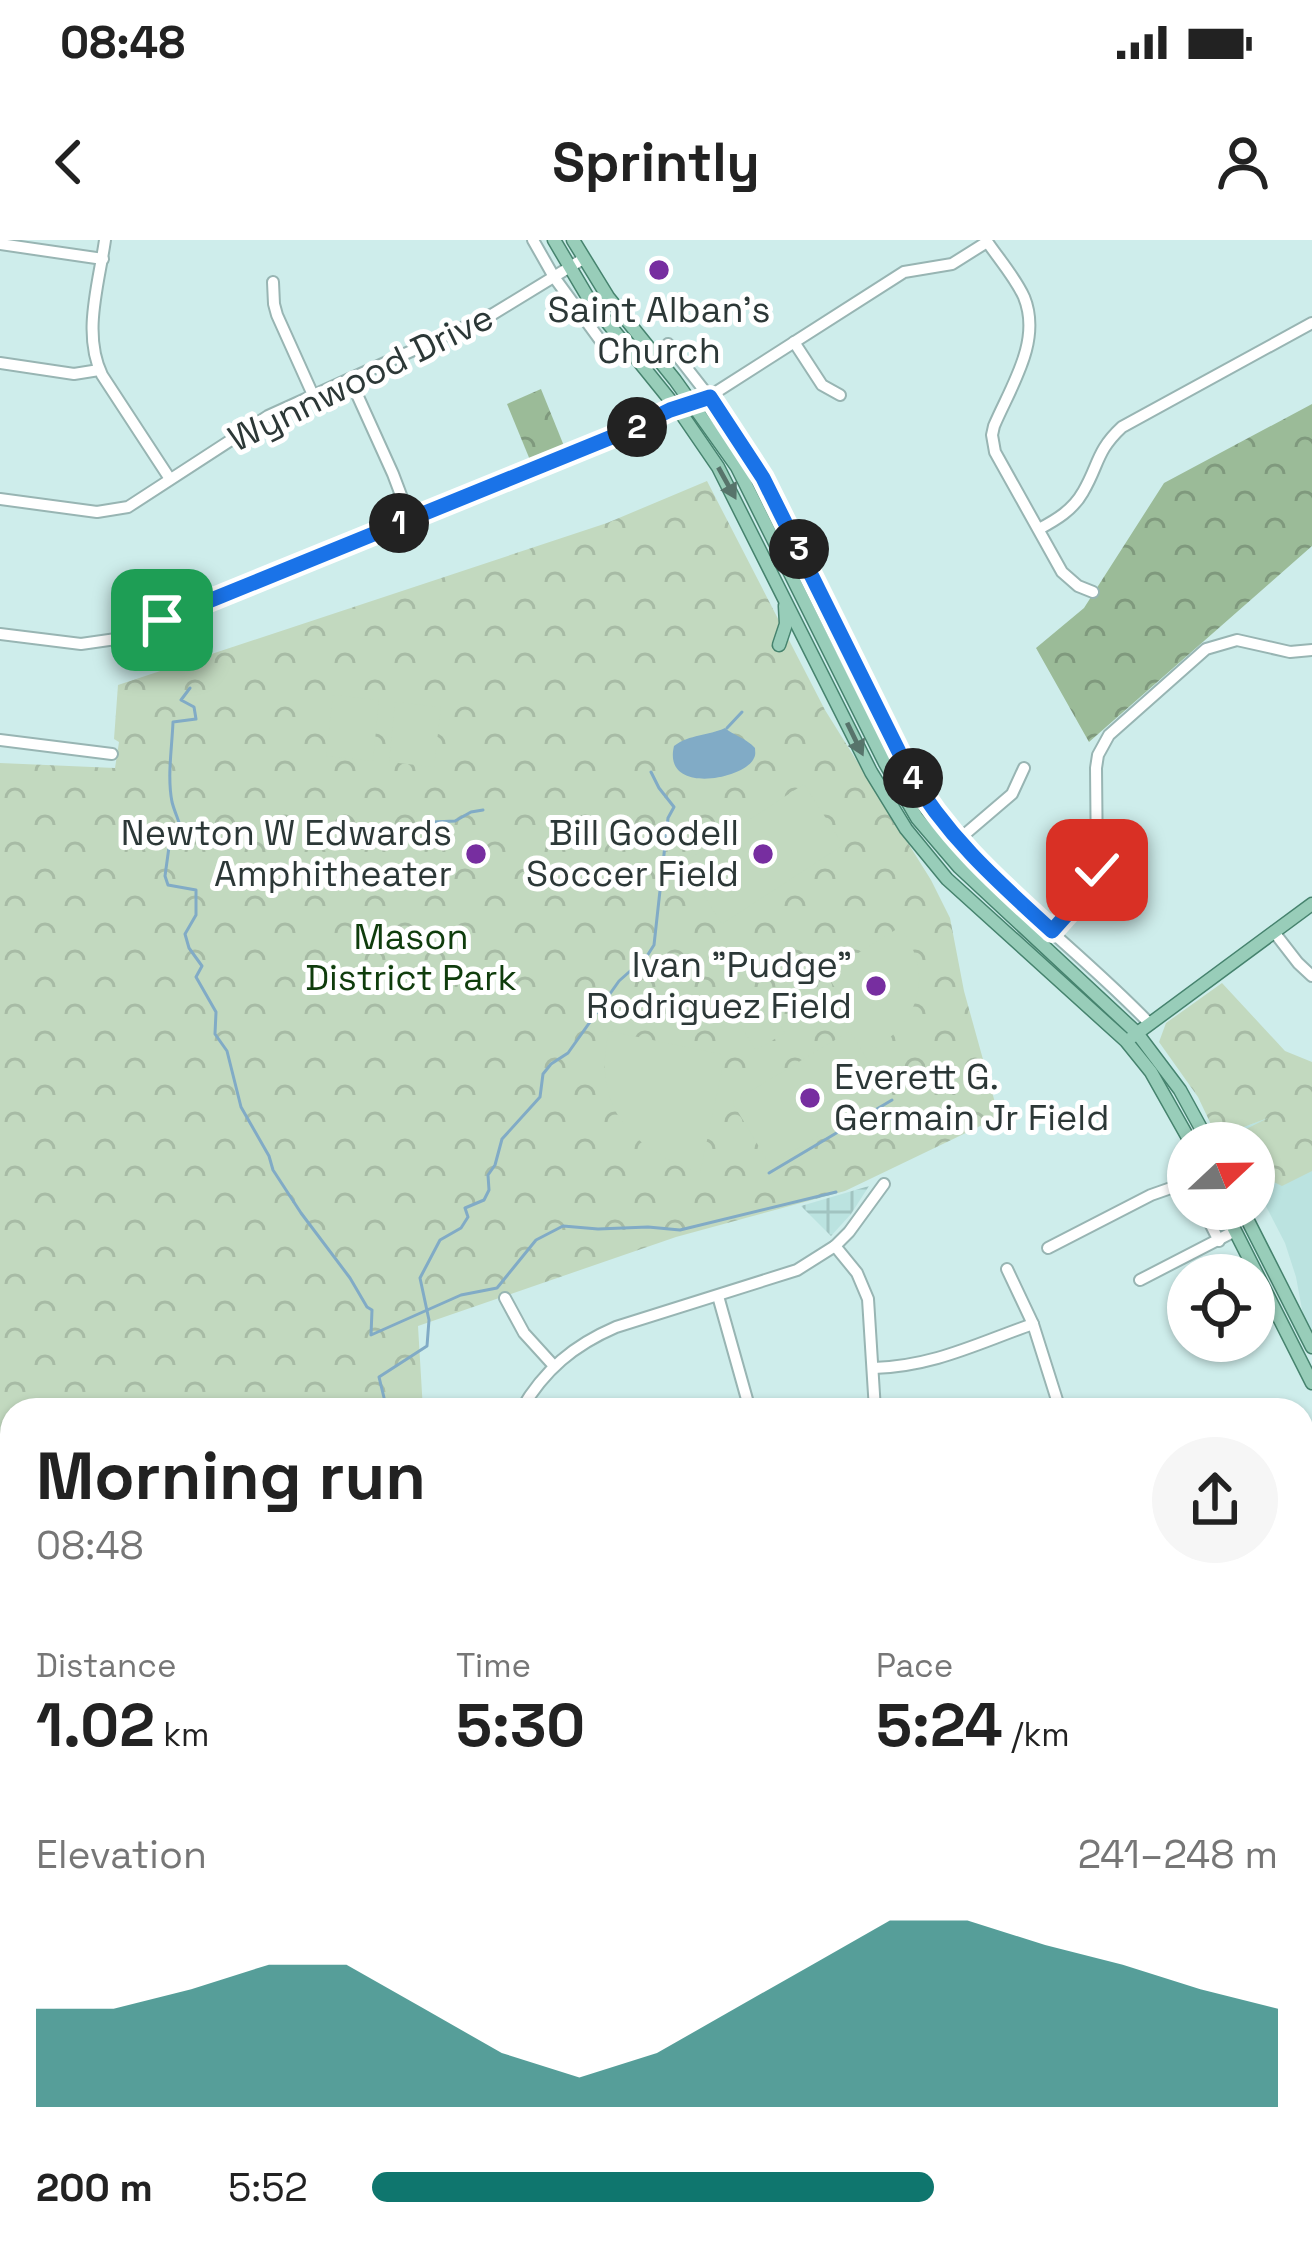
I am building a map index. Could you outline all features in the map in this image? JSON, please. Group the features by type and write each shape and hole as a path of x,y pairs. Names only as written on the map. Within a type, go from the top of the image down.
{"main road":[{"path":"554,240 599,313 718,467 871,772 922,851 947,879 1138,1032 1151,1072 1179,1122"},
{"path":"573,240 608,297 725,448 917,818 958,868 1138,1032 1197,1122"},
{"path":"779,645 786,624 783,593"},
{"path":"1138,1032 1312,904"},
{"path":"1253,1230 1310,1338"},
{"path":"1234,1231 1312,1383"}],"street":[{"path":"106,240 92,338 98,370 170,479"},
{"path":"533,240 608,351"},
{"path":"0,634 103,643 710,397 904,272 952,264 986,241 1020,289 1030,327 1027,350 994,426 993,444 1070,580 1093,592"},
{"path":"0,244 103,259"},
{"name":"Wynnwood Drive","path":"0,499 106,512 130,506 248,427 494,314 584,259"},
{"path":"273,282 278,315 313,395"},
{"path":"1039,529 1076,503 1102,448 1122,427 1312,323"},
{"path":"794,343 822,385 840,395"},
{"path":"668,344 710,397 763,478 908,770 933,810 958,841 1052,931 1138,1032"},
{"path":"0,363 74,374 98,370"},
{"path":"350,379 410,519"},
{"path":"1052,931 1086,893 1097,870 1098,755 1109,735 1214,645 1244,640 1277,650 1312,650"},
{"path":"0,740 112,754"},
{"path":"958,841 1012,794 1024,768"},
{"path":"1274,932 1312,976"},
{"path":"529,1398 542,1378 577,1346 616,1327 797,1270 835,1246 884,1184"},
{"path":"1048,1248 1167,1189"},
{"path":"1214,1230 1219,1241"},
{"path":"1140,1280 1234,1231"},
{"path":"835,1246 857,1273 868,1299 875,1398"},
{"path":"1006,1269 1034,1324 1056,1398"},
{"path":"718,1296 747,1398"},
{"path":"505,1298 524,1333 554,1366"},
{"path":"874,1368 939,1360 1034,1324"}],"shaded area":[{"path":"725,728 755,748 748,766 707,779 680,772 674,746"},
{"path":"1312,1101 1312,1334 1275,1224 1275,1122 1257,1122"},
{"path":"869,1186 831,1236 801,1206"}],"green space":[{"path":"541,389 564,446 530,460 507,404"},
{"path":"1312,404 1312,546 1089,742 1036,648 1084,608 1164,483"},
{"name":"Mason District Park","path":"707,481 825,710 950,918 964,991 999,1117 845,1191 676,1237 418,1326 422,1398 0,1398 0,763 115,768 118,685 607,523"},
{"path":"333,695 379,700 373,761 326,756"},
{"path":"395,702 441,707 434,767 389,762"},
{"name":"Bill Goodell Soccer Field","path":"804,784 843,845 722,924 683,863"},
{"name":"Ivan \"Pudge\" Rodriguez Field","path":"900,927 917,961 917,994 903,1024 874,1049 830,980 831,970"},
{"path":"1222,983 1285,1051 1312,1062 1312,1171 1282,1186 1275,1183 1275,1122 1260,1122 1268,1118 1210,1122 1159,1042 1166,1023"},
{"path":"762,996 785,1033 756,1050 733,1014"},
{"path":"609,1031 720,1054 724,1061 700,1173 655,1152 622,1122 606,1082"},
{"name":"Everett G. Germain Jr Field","path":"850,1031 888,1094 770,1165 732,1102"}],"waterway":[{"path":"190,688 181,700 194,707 196,719 173,722 170,762 172,802 183,840 169,847 165,876 168,885 196,890 196,915 185,934 202,966 196,977 216,1012 215,1034 227,1051 241,1107 273,1170 372,1310 371,1335 461,1295 497,1288 536,1240 563,1226 680,1230 836,1192"},
{"path":"727,728 742,712"},
{"path":"384,1398 379,1377 427,1346 429,1320 420,1278 440,1240 461,1228 468,1217 465,1208 484,1200 502,1139 540,1097 543,1074 568,1053 619,981 654,945 668,818 674,807 651,772"},
{"path":"433,822 455,821 483,810"},
{"path":"769,1173 892,1100"}],"place":[{"name":"Saint Alban's Church","path":"659,270"},
{"name":"Newton W Edwards Amphitheater","path":"476,854"},
{"name":"Bill Goodell Soccer Field","path":"763,854"},
{"name":"Ivan \"Pudge\" Rodriguez Field","path":"876,986"},
{"name":"Everett G. Germain Jr Field","path":"810,1098"}],"route":[{"path":"162,620 710,397 763,478 908,770 968,854 1052,931 1077,906 1097,870"}]}
